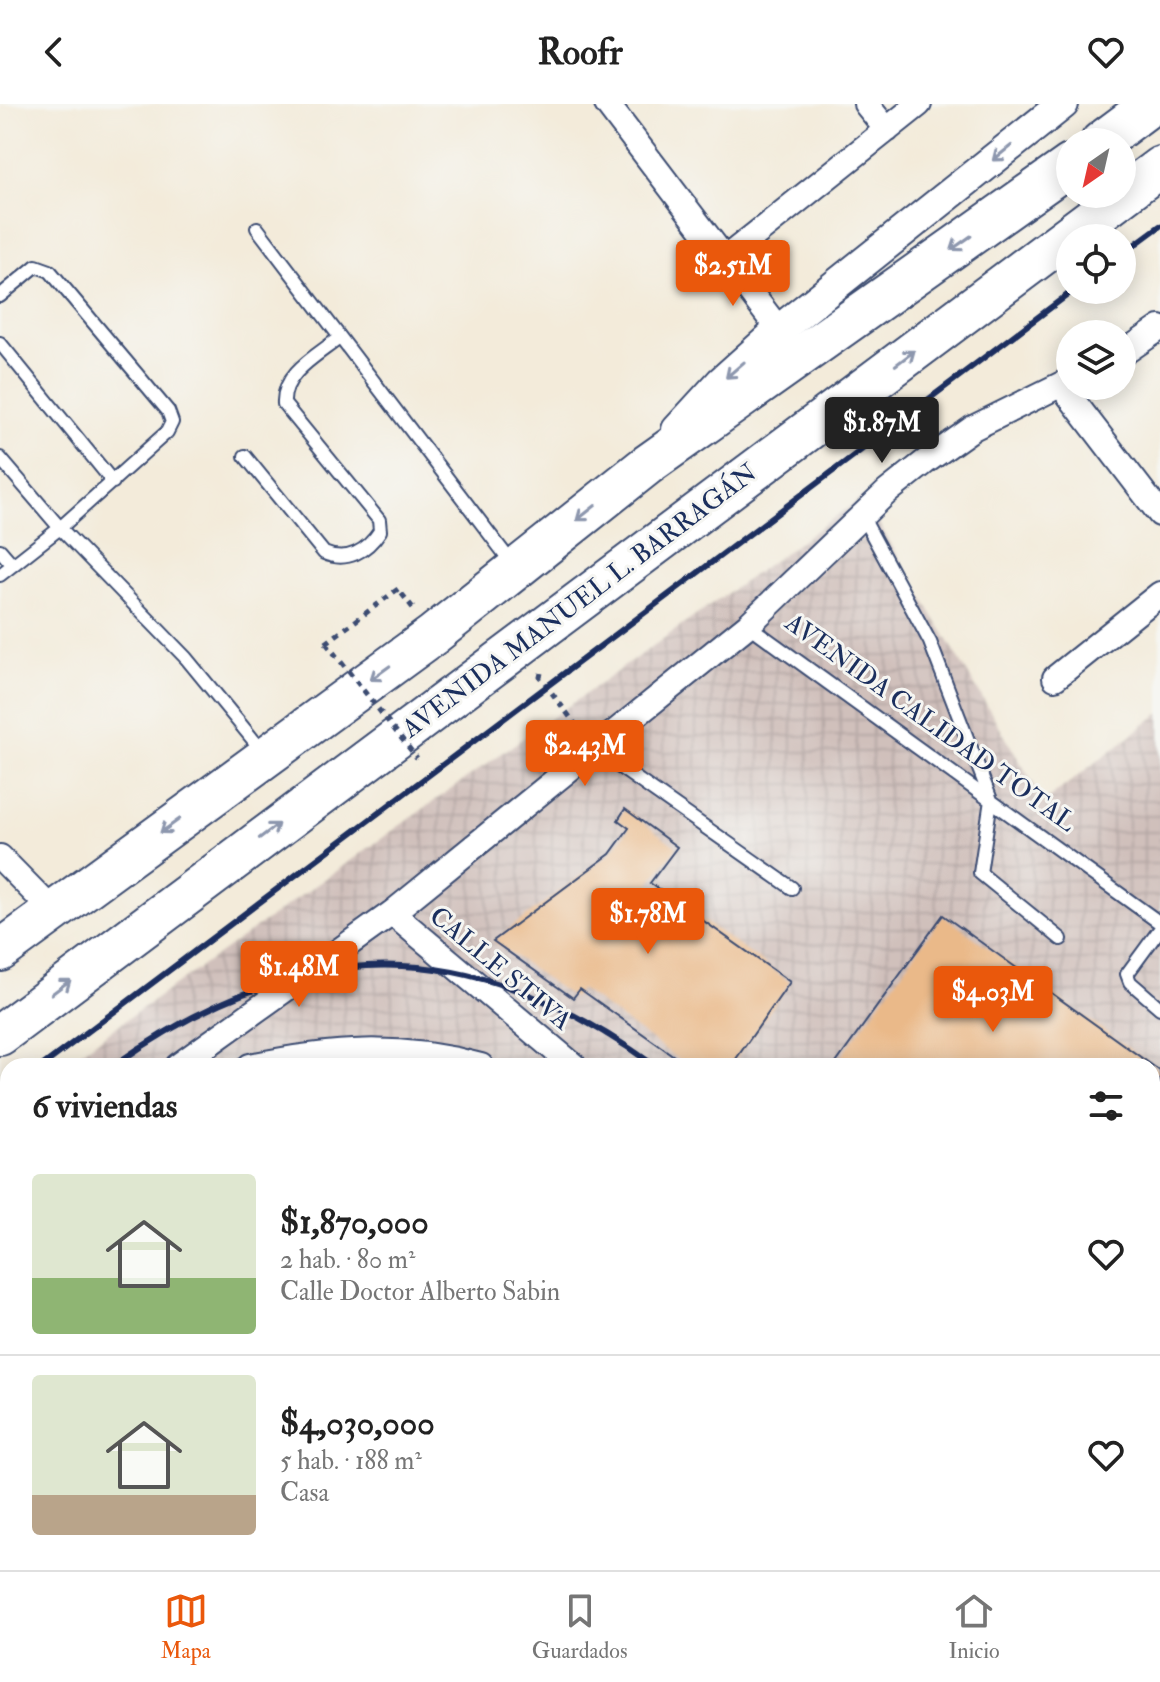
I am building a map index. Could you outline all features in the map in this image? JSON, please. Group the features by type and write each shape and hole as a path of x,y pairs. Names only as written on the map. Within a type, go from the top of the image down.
{"highway":[{"path":"1120,128 1152,104"},
{"name":"AVENIDA MANUEL L. BARRAGÁN","path":"0,1035 1160,167"},
{"path":"0,951 433,635 647,465 1056,175"}],"street":[{"path":"607,104 779,330"},
{"path":"866,104 887,130"},
{"path":"726,258 919,104"},
{"path":"647,465 721,382 779,330 1063,104"},
{"path":"1136,344 1160,328"},
{"path":"748,625 912,472 973,428 1056,387"},
{"path":"1077,400 1160,514"},
{"path":"1055,678 1160,594"},
{"name":"AVENIDA CALIDAD TOTAL","path":"189,1058 392,913 748,625"},
{"path":"0,857 53,911"},
{"name":"CALLE STIVA","path":"392,913 564,1058"},
{"path":"302,1058 353,1050 432,1053 451,1058"}],"lane":[{"path":"257,228 516,569"},
{"path":"0,296 36,266 50,271 168,411 172,422 167,432 113,482 0,575"},
{"path":"245,456 324,553 337,559 350,557 374,540 380,531 379,520 284,404 283,392 288,380 339,338"},
{"path":"0,343 113,482"},
{"path":"0,458 60,528 186,658 266,756"},
{"path":"862,516 930,642 991,800 980,873 1061,939"},
{"path":"0,550 13,565"},
{"name":"AVENIDA CALIDAD TOTAL","path":"748,625 1160,923"},
{"path":"594,749 792,888"},
{"path":"1160,929 1127,974 1130,982 1160,1008"}],"path":[{"path":"398,589 326,643 417,758"},
{"path":"540,677 594,749"}],"shaded area":[{"path":"863,497 1044,802 1160,713 1160,1058 72,1058"}],"building":[{"path":"625,809 677,847 650,883 790,982 737,1058 677,1058 580,989 573,998 493,941 610,854 629,828 618,820"},
{"path":"943,915 1142,1058 840,1058"}],"railway":[{"path":"1136,244 1160,226"},
{"path":"53,1058 1056,304"},
{"path":"126,1058 182,1023 250,991 317,972 384,966 451,971 518,990 586,1022 642,1058"}]}
